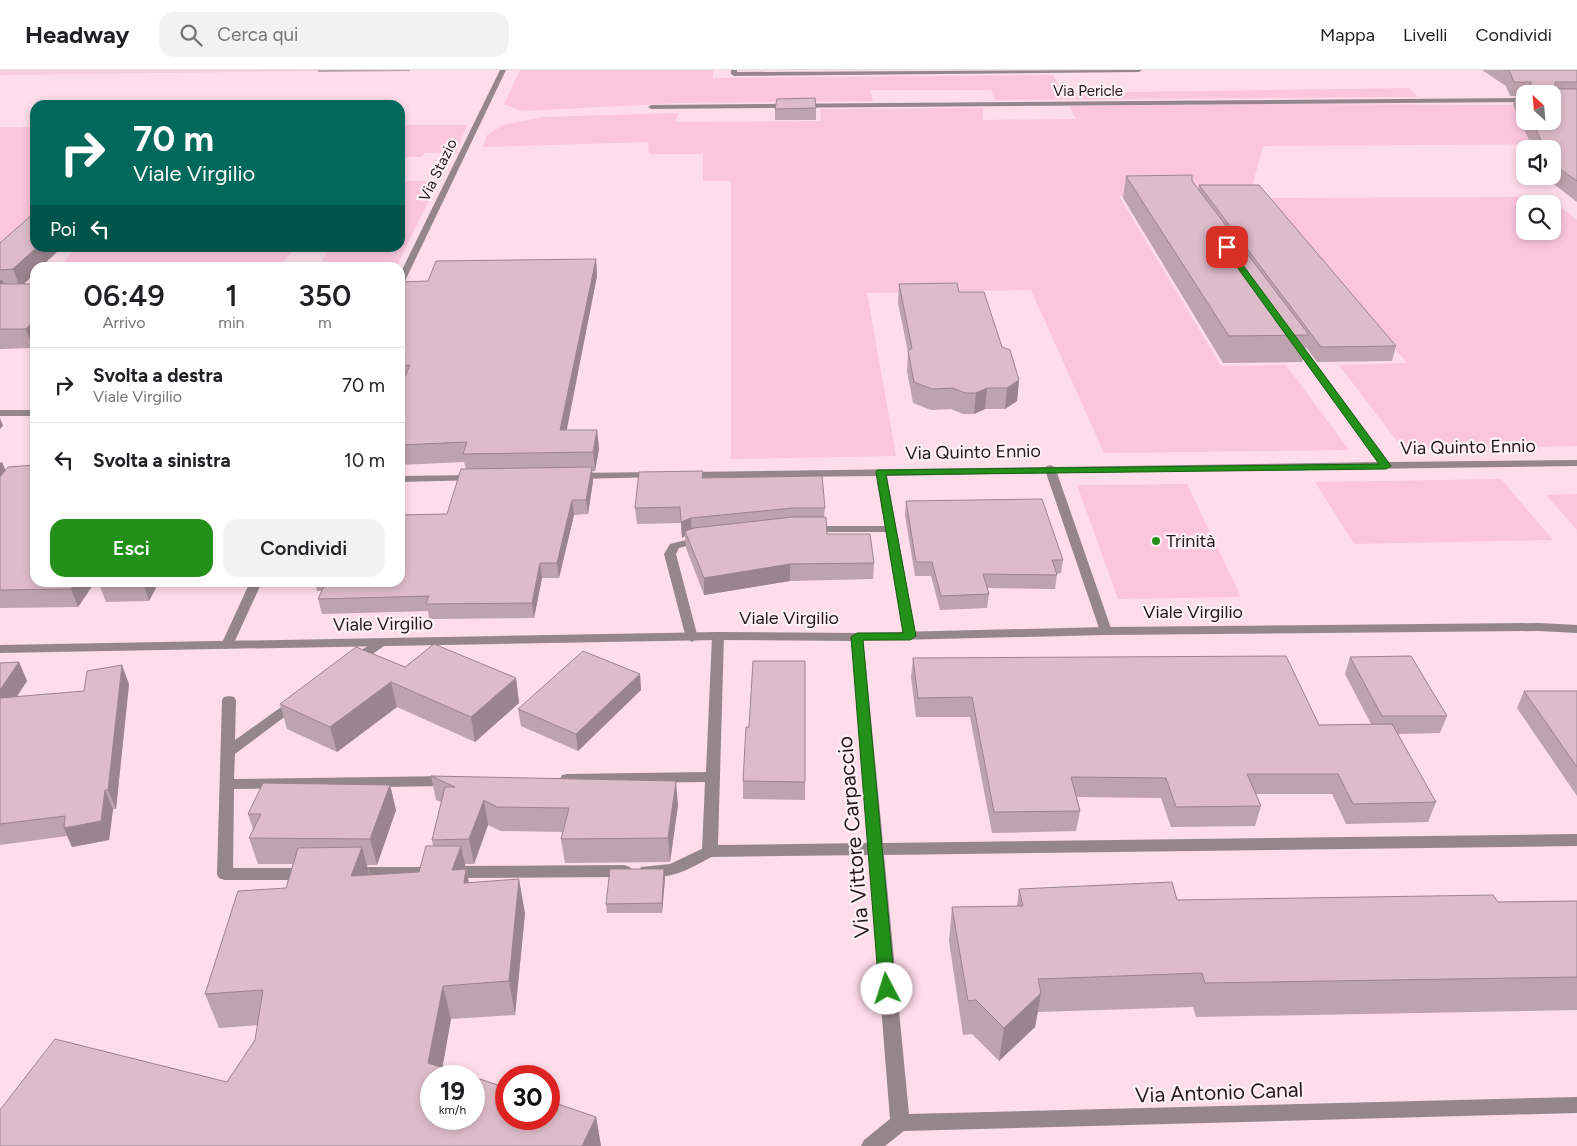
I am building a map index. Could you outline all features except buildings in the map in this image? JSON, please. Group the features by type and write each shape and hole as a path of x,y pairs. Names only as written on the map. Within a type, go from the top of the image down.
{"street":[{"name":"Via Stazio","path":"405,273 503,70"},
{"path":"734,70 734,74 744,74 1139,70"},
{"name":"Via Pericle","path":"651,107 1516,100"},
{"path":"1286,329 1386,466"},
{"path":"0,413 30,413"},
{"name":"Via Quinto Ennio","path":"567,476 1050,468 1577,463"},
{"path":"1050,468 1106,631"},
{"path":"881,472 910,636"},
{"path":"405,479 488,478"},
{"path":"803,529 891,529"},
{"path":"692,638 670,554 674,546 692,540 711,538"},
{"path":"227,645 254,587"},
{"name":"Viale Virgilio","path":"0,649 692,638 718,636 857,637 1106,631 1539,627 1577,629"},
{"path":"710,852 718,636"},
{"name":"Via Vittore Carpaccio","path":"857,637 900,1123"},
{"path":"347,666 379,643"},
{"path":"228,752 307,694"},
{"path":"230,700 224,874 672,870 710,852 1577,840"},
{"path":"554,779 713,777"},
{"path":"227,784 465,780"},
{"name":"Via Antonio Canal","path":"900,1123 1577,1105"},
{"path":"871,1146 900,1123"}],"shaded area":[{"path":"0,70 391,70 0,75"},
{"path":"520,70 713,70 713,78 1053,75 1064,93 1409,88 1418,97 995,100 991,90 870,90 873,101 680,103 521,111 504,104"},
{"path":"1282,104 1516,105 1516,130 1544,130 1574,144 1561,144 1561,140 1516,140 1516,144 1263,146 1250,194 1119,196 1221,366 1286,365 1349,450 1104,453 1031,290 867,293 896,456 731,459 731,181 703,181 703,154 649,154 648,142 483,147 487,135 503,125 543,117 678,113 676,122 821,121 820,109 983,108 983,120 1076,119 1069,106"},
{"path":"405,125 467,125 456,152 425,153 421,157 405,157"},
{"path":"0,127 30,127 30,243 0,243"},
{"path":"405,181 439,181 405,249"},
{"path":"1516,197 1516,240 1561,240 1561,208 1577,220 1577,446 1403,449 1339,365 1407,363 1266,198"},
{"path":"72,252 291,252 284,262 64,262"},
{"path":"327,252 404,252 398,262 322,262"},
{"path":"1501,479 1553,540 1354,544 1315,482"},
{"name":"Trinità","path":"1187,484 1241,597 1118,599 1077,485"},
{"path":"1577,494 1577,530 1546,495"}],"place":[{"name":"Trinità","path":"1156,541"}],"route":[{"path":"887,989 857,637 910,636 881,472 1050,468 1386,466 1227,247"}]}
